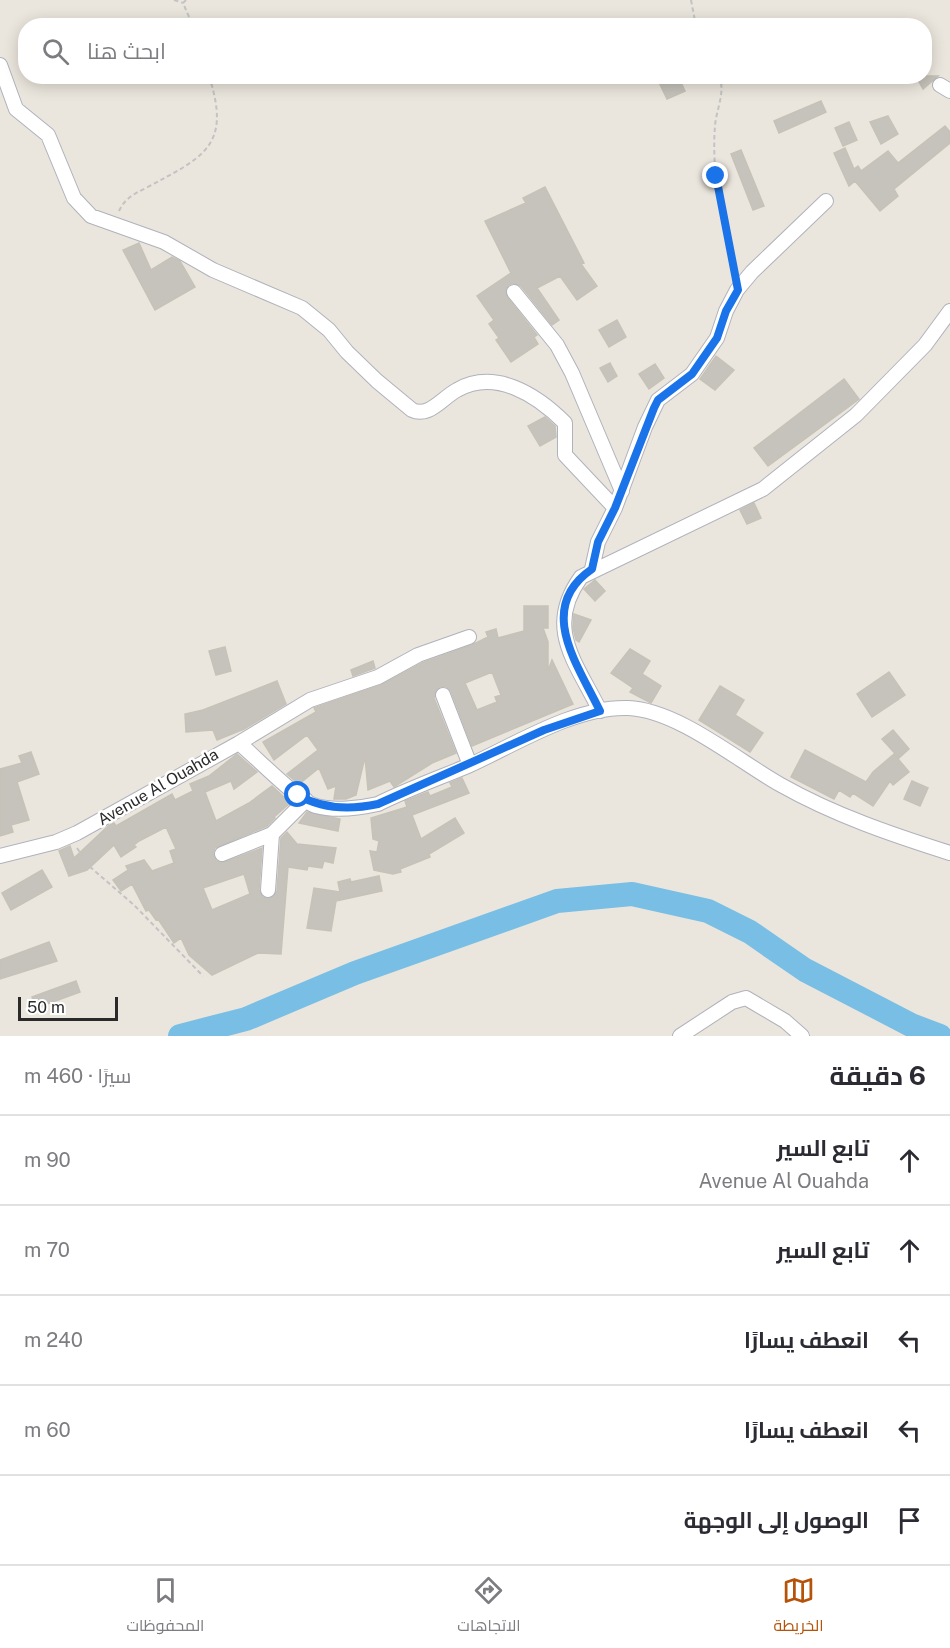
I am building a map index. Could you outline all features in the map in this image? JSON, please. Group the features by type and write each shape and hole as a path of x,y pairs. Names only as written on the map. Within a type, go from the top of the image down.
{"street":[{"path":"0,65 12,103 21,115 48,135 79,206 91,216 164,242 223,274 302,308 329,330 347,352 418,413 430,410 457,390 475,382 497,381 522,391 550,408 565,423 564,455 615,508"},
{"path":"592,569 598,542 615,508 645,427 658,400 692,374 717,338 726,311 738,290 774,249 826,201"},
{"path":"514,292 556,345 572,373 622,491"},
{"path":"600,711 574,659 563,629 565,603 581,577 592,569 649,546 763,489 856,415 926,345 950,311"},
{"path":"239,743 310,700 378,677 418,655 469,637"},
{"path":"443,695 470,765"},
{"name":"Avenue Al Ouahda","path":"0,856 72,836 239,743 316,806 354,807 378,804 470,765 544,730 600,711 628,708 678,724 705,737 782,785 839,814 950,853"},
{"path":"222,854 272,834 306,800"},
{"path":"268,890 272,834"},
{"path":"680,1036 732,1002 746,998 785,1021 802,1036"}],"path":[{"path":"174,0 185,2 190,18"},
{"path":"691,0 694,18"},
{"path":"114,225 128,198 178,171 207,150 215,137 218,118 217,99 212,84"},
{"path":"720,84 715,125 716,176 738,290"},
{"path":"72,836 81,856 90,866 134,905 203,976"}],"building":[{"path":"660,84 682,84 685,91 667,99"},
{"path":"821,101 826,112 779,133 774,121"},
{"path":"888,116 898,134 881,144 870,122"},
{"path":"849,122 857,140 843,146 835,128"},
{"path":"945,126 950,132 950,143 894,189 898,196 880,211 855,181 849,186 834,153 845,148 854,169 858,166 861,171 888,151 898,163"},
{"path":"741,150 764,206 753,210 731,154"},
{"path":"545,187 584,263 581,264 597,286 577,300 560,276 537,288 559,320 552,325 521,286 513,283 508,285 507,297 537,335 534,337 538,344 511,362 496,340 499,338 489,324 494,320 477,296 511,273 485,221 526,203 523,198"},
{"path":"139,243 151,270 172,257 180,261 195,287 155,310 123,250"},
{"path":"617,320 626,337 609,347 599,330"},
{"path":"716,356 734,370 715,390 700,379"},
{"path":"610,363 617,376 608,382 600,368"},
{"path":"655,364 664,378 649,389 639,374"},
{"path":"844,379 859,399 768,466 754,448"},
{"path":"545,417 555,426 556,437 540,446 528,426"},
{"path":"754,503 761,518 747,524 740,510"},
{"path":"595,580 605,591 595,601 584,589"},
{"path":"524,606 548,606 548,628 543,628 548,642 548,671 552,660 573,704 472,746 451,691 445,686 439,687 434,698 456,753 432,763 394,787 390,781 368,790 365,757 356,795 346,799 334,799 336,786 328,789 319,768 299,784 287,774 318,750 307,735 274,760 263,742 316,712 314,708 381,685 422,663 472,645 488,637 486,632 496,629 498,638 524,631","holes":["492,672 501,695 495,697 497,702 477,710 465,683"]},
{"path":"574,614 591,620 579,642 576,640 573,628"},
{"path":"225,647 231,671 216,675 209,651"},
{"path":"630,649 650,661 642,674 661,686 651,703 630,692 633,688 611,673"},
{"path":"373,661 375,668 353,676 351,670"},
{"path":"889,672 905,695 872,717 857,694"},
{"path":"277,681 286,704 244,729 217,740 213,730 186,732 185,714 203,710"},
{"path":"720,686 744,700 735,715 763,733 750,752 699,720"},
{"path":"893,730 909,749 899,758 882,739"},
{"path":"805,750 866,782 873,772 894,754 909,772 893,785 890,781 873,806 853,793 850,797 839,790 834,799 791,777"},
{"path":"31,752 39,774 17,782 29,820 11,825 13,832 0,836 0,769 22,763 19,756"},
{"path":"237,754 257,772 234,789 231,781 205,792 216,821 249,803 272,786 290,803 267,826 215,848 213,853 216,861 225,862 262,848 259,890 263,897 268,899 277,891 281,838 287,832 297,844 336,848 333,863 324,861 322,868 308,866 307,870 288,867 281,954 258,953 212,975 189,955 181,938 174,943 158,919 156,920 149,910 146,911 132,884 121,891 113,880 128,870 126,866 144,860 152,871 174,863 170,851 176,849 166,827 139,841 134,845 136,847 121,857 114,845 87,870 69,876 59,851 70,846 74,858 108,826 114,823 116,826 172,794 175,800 193,791 190,784 209,776","holes":["244,874 250,894 212,910 203,888"]},
{"path":"462,778 469,793 412,815 421,839 455,818 464,833 429,854 430,857 400,869 401,872 393,874 374,870 370,851 377,852 379,841 373,839 371,818 407,807 405,801 428,792 430,796 452,787 450,783"},
{"path":"912,781 928,788 920,806 904,799"},
{"path":"307,812 340,819 338,831 299,823"},
{"path":"42,870 52,887 11,910 2,893"},
{"path":"379,876 382,891 336,901 331,931 307,928 314,888 340,892 338,882 350,879 351,882"},
{"path":"49,942 57,961 0,979 0,960"},
{"path":"76,981 80,992 36,1008 32,997"}],"waterway":[{"path":"180,1036 246,1019 355,973 557,901 632,894 708,911 750,932 805,970 911,1025 940,1036"}],"route":[{"path":"298,795 316,806 365,807 378,804 470,765 544,730 600,711 567,642 563,629 565,603 581,577 592,569 593,556 598,542 615,508 645,427 658,400 680,386 692,374 717,338 726,311 738,290 716,176"}]}
